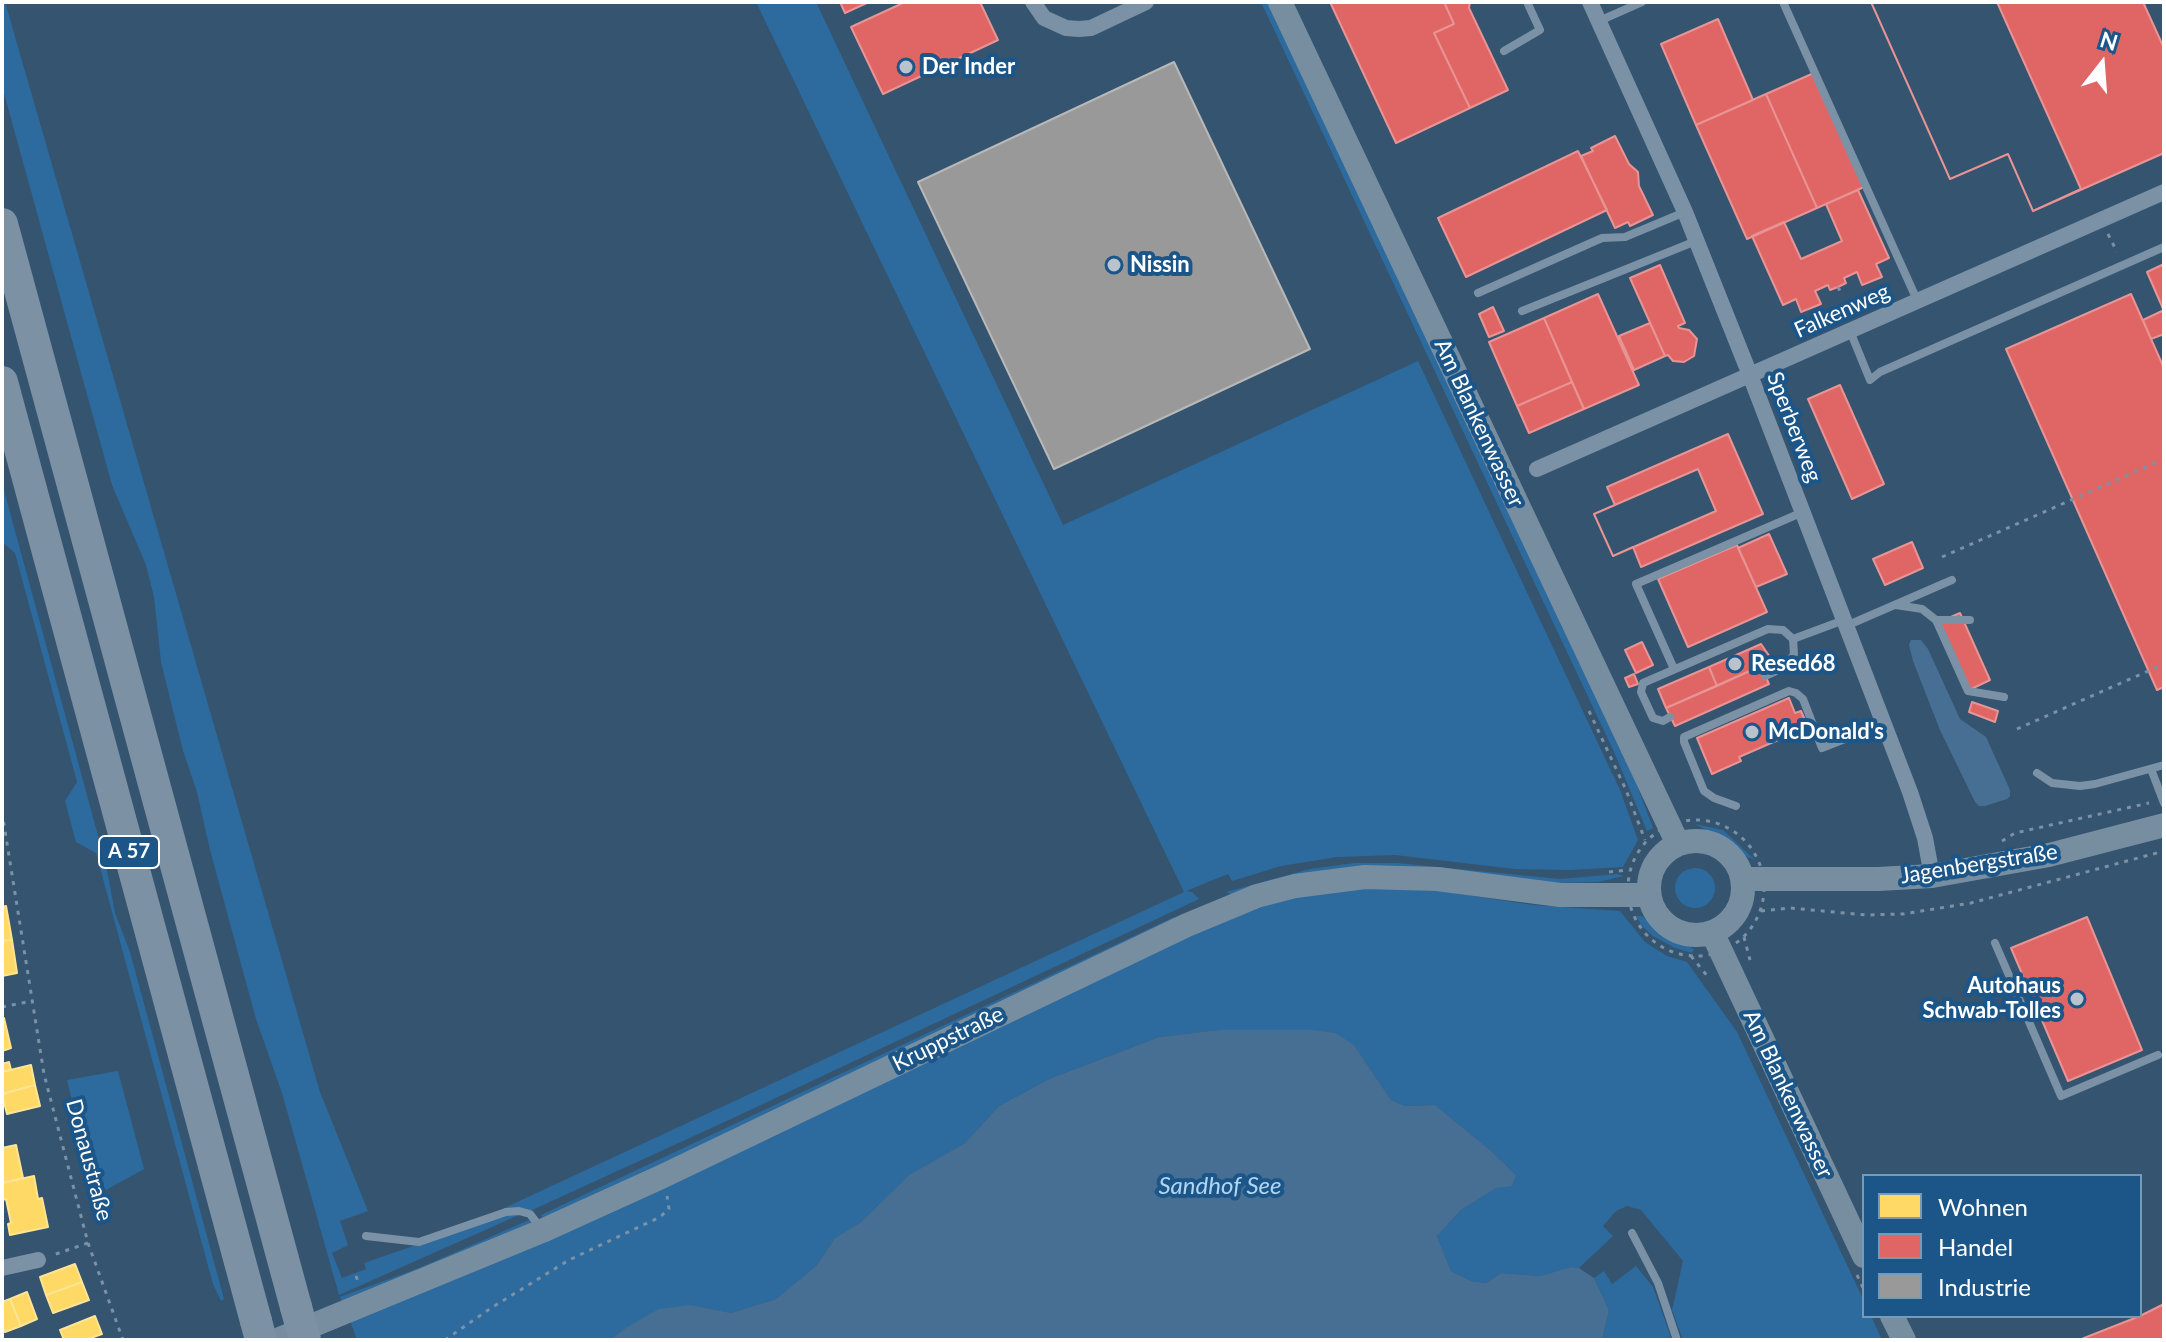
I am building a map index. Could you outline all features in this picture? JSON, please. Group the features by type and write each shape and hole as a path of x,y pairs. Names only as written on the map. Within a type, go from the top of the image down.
{"highway":[{"name":"A 57","path":"2,224 305,1340"},
{"name":"A 57","path":"2,382 265,1334"}],"street":[{"path":"1033,2 1044,18 1066,28 1091,28 1116,8 1146,2"},
{"name":"Am Blankenwasser","path":"1280,2 1673,834"},
{"name":"Sperberweg","path":"1590,2 1685,212 1750,375 1921,823 1932,876"},
{"name":"Falkenweg","path":"1537,469 2164,192"},
{"name":"Jagenbergstraße","path":"1753,879 1932,876 2049,855 2164,825"},
{"path":"1673,834 1719,847 1753,879 1716,942 1673,929 1638,896 1673,834"},
{"name":"Kruppstraße","path":"265,1334 542,1231 1187,925 1257,896 1331,879 1400,877 1535,893 1638,896"},
{"name":"Am Blankenwasser","path":"1716,942 1862,1252"},
{"path":"2,1268 38,1260"},
{"path":"1893,1318 1904,1340"}],"lane":[{"path":"1504,51 1540,30 1527,2"},
{"path":"1599,21 1642,2"},
{"path":"1783,2 1918,301"},
{"path":"1478,293 1602,238 1625,237 1685,212"},
{"path":"1522,311 1697,240"},
{"path":"1850,331 1870,380 1880,372 2164,247"},
{"path":"1674,669 1636,584 1803,512"},
{"path":"1793,639 1896,605 1952,580"},
{"path":"1896,605 1922,609 1936,620 1968,691 2004,697"},
{"path":"1936,620 1970,620"},
{"path":"1670,717 1663,721 1653,718 1641,688 1645,681 1768,629 1783,630 1793,639 1791,662 1765,676"},
{"path":"1736,806 1704,791 1684,737 1789,691 1803,699 1822,748 1883,724"},
{"path":"2037,773 2052,783 2080,786 2164,765"},
{"path":"2151,769 2163,801"},
{"path":"1995,943 2061,1096 2158,1055"},
{"path":"366,1236 419,1242 506,1212 519,1211 530,1214 542,1231"},
{"path":"1632,1233 1658,1283 1677,1340"}],"path":[{"path":"2102,219 2123,267"},
{"path":"1838,287 1842,295"},
{"path":"1942,557 2164,459"},
{"path":"2017,729 2164,664"},
{"path":"2002,841 2015,833 2163,801"},
{"name":"Donaustraße","path":"2,812 44,1074 88,1243 38,1260"},
{"path":"1701,819 1735,831 1748,843 1758,858 1753,879 1761,911 1744,937 1716,942 1691,956 1672,952 1655,943 1637,922 1638,896 1629,870 1645,840 1673,834 1701,819"},
{"path":"1761,911 1782,908 1866,915 1903,914 1971,903 2164,851"},
{"path":"2,854 8,853"},
{"path":"2,1007 32,1001"},
{"path":"445,1340 569,1260 660,1217 669,1209 661,1177"},
{"path":"88,1243 123,1340"}],"shaded area":[{"path":"2,2 5,2 320,1092 368,1211 340,1221 348,1245 332,1253 342,1278 366,1269 364,1263 503,1215 519,1215 339,1295 282,1093 256,1019 197,792 183,751 161,662 154,597 146,565 112,485 2,86"},
{"path":"756,2 816,2 1063,525 1418,361 1620,790 1638,840 1623,867 1515,869 1395,855 1337,857 1281,866 1232,881 1228,874 1186,891 1199,899 731,1119 530,1211 513,1208 500,1210 1184,892"},
{"path":"1261,2 1270,2 1634,778 1653,828 1647,831 1615,754"},
{"path":"2,483 106,865 115,913 130,952 224,1299 221,1301 213,1284 96,853 76,842 65,801 77,782 15,553 2,542"},
{"path":"1695,824 1723,830 1755,860 1743,855 1725,840"},
{"path":"1354,863 1397,863 1560,879 1624,876 1598,882 1553,883 1503,879 1233,895 1226,892 1310,869"},
{"path":"1695,868 1709,874 1715,888 1709,902 1695,908 1681,902 1675,888 1681,874"},
{"path":"1392,888 1447,892 1533,905 1620,911 1645,942 1667,956 1687,962 1737,1032 1862,1297 1862,1318 1872,1318 1882,1340 1683,1340 1672,1310 1683,1261 1641,1210 1627,1206 1616,1211 1603,1226 1613,1236 1579,1268 1571,1267 1540,1276 1501,1273 1486,1283 1471,1281 1451,1271 1437,1236 1461,1210 1516,1175 1435,1105 1405,1106 1391,1100 1354,1045 1313,1030 1219,1030 1159,1037 1049,1079 999,1106 965,1143 909,1175 861,1222 835,1238 816,1266 776,1299 731,1313 691,1305 624,1329 610,1340 357,1340 350,1320 1180,938 1286,898 1341,889"},
{"path":"1636,916 1642,916 1660,933 1694,949 1692,953 1653,936"},
{"path":"1174,917 1175,920 543,1220 541,1215"},
{"path":"118,1071 144,1169 95,1196 67,1080"},
{"path":"529,1220 532,1225 342,1302 340,1297 419,1268"},
{"path":"1636,1266 1653,1287 1672,1340 1602,1340 1609,1310 1594,1278 1604,1271 1612,1284"}],"water":[{"path":"1911,640 1921,640 1928,649 1960,719 1986,737 2010,790 2007,799 1985,806 1975,802 1940,730 1913,661 1909,645"},
{"name":"Sandhof See","path":"1219,1030 1313,1030 1335,1033 1354,1045 1391,1100 1405,1106 1435,1105 1516,1175 1512,1186 1496,1188 1461,1210 1437,1236 1451,1271 1471,1281 1486,1283 1501,1273 1540,1276 1571,1267 1579,1268 1594,1278 1609,1310 1602,1340 610,1340 659,1309 691,1305 731,1313 776,1299 816,1266 835,1238 861,1222 909,1175 965,1143 999,1106 1049,1079 1159,1037"}],"building: Wohnen":[{"path":"6,906 12,940 2,941 2,907"},
{"path":"12,940 17,973 2,976 2,941"},
{"path":"2,1019 11,1048 2,1051"},
{"path":"9,1062 11,1070 2,1072 2,1064"},
{"path":"31,1065 35,1085 2,1094 2,1072"},
{"path":"35,1085 40,1106 7,1114 2,1094"},
{"path":"16,1145 23,1178 2,1183 2,1148"},
{"path":"34,1176 48,1227 10,1235 8,1224 11,1223 6,1199 2,1200 2,1183"},
{"path":"75,1264 82,1282 46,1295 40,1277"},
{"path":"82,1282 89,1300 53,1313 46,1295"},
{"path":"27,1292 37,1319 21,1326 10,1299"},
{"path":"10,1299 21,1326 5,1332 2,1302"},
{"path":"95,1316 102,1334 85,1340 64,1340 60,1330"}],"building: Handel":[{"path":"840,2 869,2 845,13"},
{"name":"Der Inder","path":"905,2 980,2 998,40 883,94 851,27"},
{"path":"1330,2 1444,2 1454,24 1434,33 1470,108 1396,143"},
{"path":"1444,2 1470,2 1469,8 1508,90 1470,108 1434,33 1454,24"},
{"path":"1871,2 1997,2 2081,189 2033,211 2008,154 1950,179"},
{"path":"1871,2 2143,2 2164,48 2164,153 2033,211 2008,154 1950,179"},
{"path":"1718,19 1753,100 1696,125 1661,44"},
{"path":"1814,73 1864,187 1817,208 1766,94"},
{"path":"1766,94 1817,208 1747,239 1696,125"},
{"path":"1615,136 1629,164 1638,172 1639,186 1653,215 1630,226 1628,222 1615,228 1581,156"},
{"path":"1578,151 1607,210 1466,277 1438,218"},
{"path":"1858,190 1889,258 1876,264 1882,277 1862,285 1857,272 1844,278 1846,283 1838,287 1830,290 1828,285 1815,291 1821,304 1801,312 1796,299 1783,305 1752,236 1784,222 1801,259 1842,241 1826,204"},
{"path":"2164,264 2164,311 2147,272"},
{"path":"1660,265 1685,323 1679,328 1689,330 1697,339 1694,356 1684,362 1665,356 1630,278"},
{"path":"1598,294 1639,385 1584,409 1544,318"},
{"path":"2131,294 2164,368 2164,687 2157,690 2006,349"},
{"path":"1493,307 1504,331 1489,337 1479,314"},
{"path":"2164,310 2164,334 2151,339 2143,320"},
{"path":"1544,318 1572,382 1517,406 1489,342"},
{"path":"1650,323 1665,356 1634,370 1619,336"},
{"path":"1572,382 1584,409 1529,433 1517,406"},
{"path":"1840,385 1884,484 1852,499 1808,399"},
{"path":"1728,434 1763,514 1641,567 1633,547 1613,556 1594,514 1615,505 1607,487"},
{"path":"1698,469 1716,511 1613,556 1594,514"},
{"path":"1769,534 1787,574 1756,587 1738,548"},
{"path":"1912,542 1923,568 1885,585 1873,559"},
{"path":"1737,545 1767,612 1688,647 1658,579"},
{"path":"1960,613 1990,680 1969,690 1939,622"},
{"path":"1642,642 1653,665 1636,673 1625,650"},
{"path":"1761,644 1770,657 1769,662 1717,686 1709,667"},
{"path":"1761,666 1769,684 1675,726 1666,708"},
{"path":"1709,667 1717,686 1666,708 1658,689"},
{"path":"1634,674 1638,684 1629,687 1625,678"},
{"name":"McDonald's","path":"1789,698 1795,713 1801,711 1808,727 1739,757 1741,761 1712,774 1697,738"},
{"path":"1972,702 1998,711 1995,722 1969,712"},
{"name":"Autohaus Schwab-Tolles","path":"2087,917 2142,1050 2068,1081 2011,948"},
{"path":"2164,1304 2164,1340 2079,1340 2142,1318 2142,1315"}],"building: Industrie":[{"name":"Nissin","path":"1174,62 1310,349 1054,469 918,182"}],"place":[{"name":"Der Inder","path":"906,67"},
{"name":"Nissin","path":"1114,265"},
{"name":"Resed68","path":"1735,664"},
{"name":"McDonald's","path":"1752,732"},
{"name":"Autohaus Schwab-Tolles","path":"2077,999"}]}
